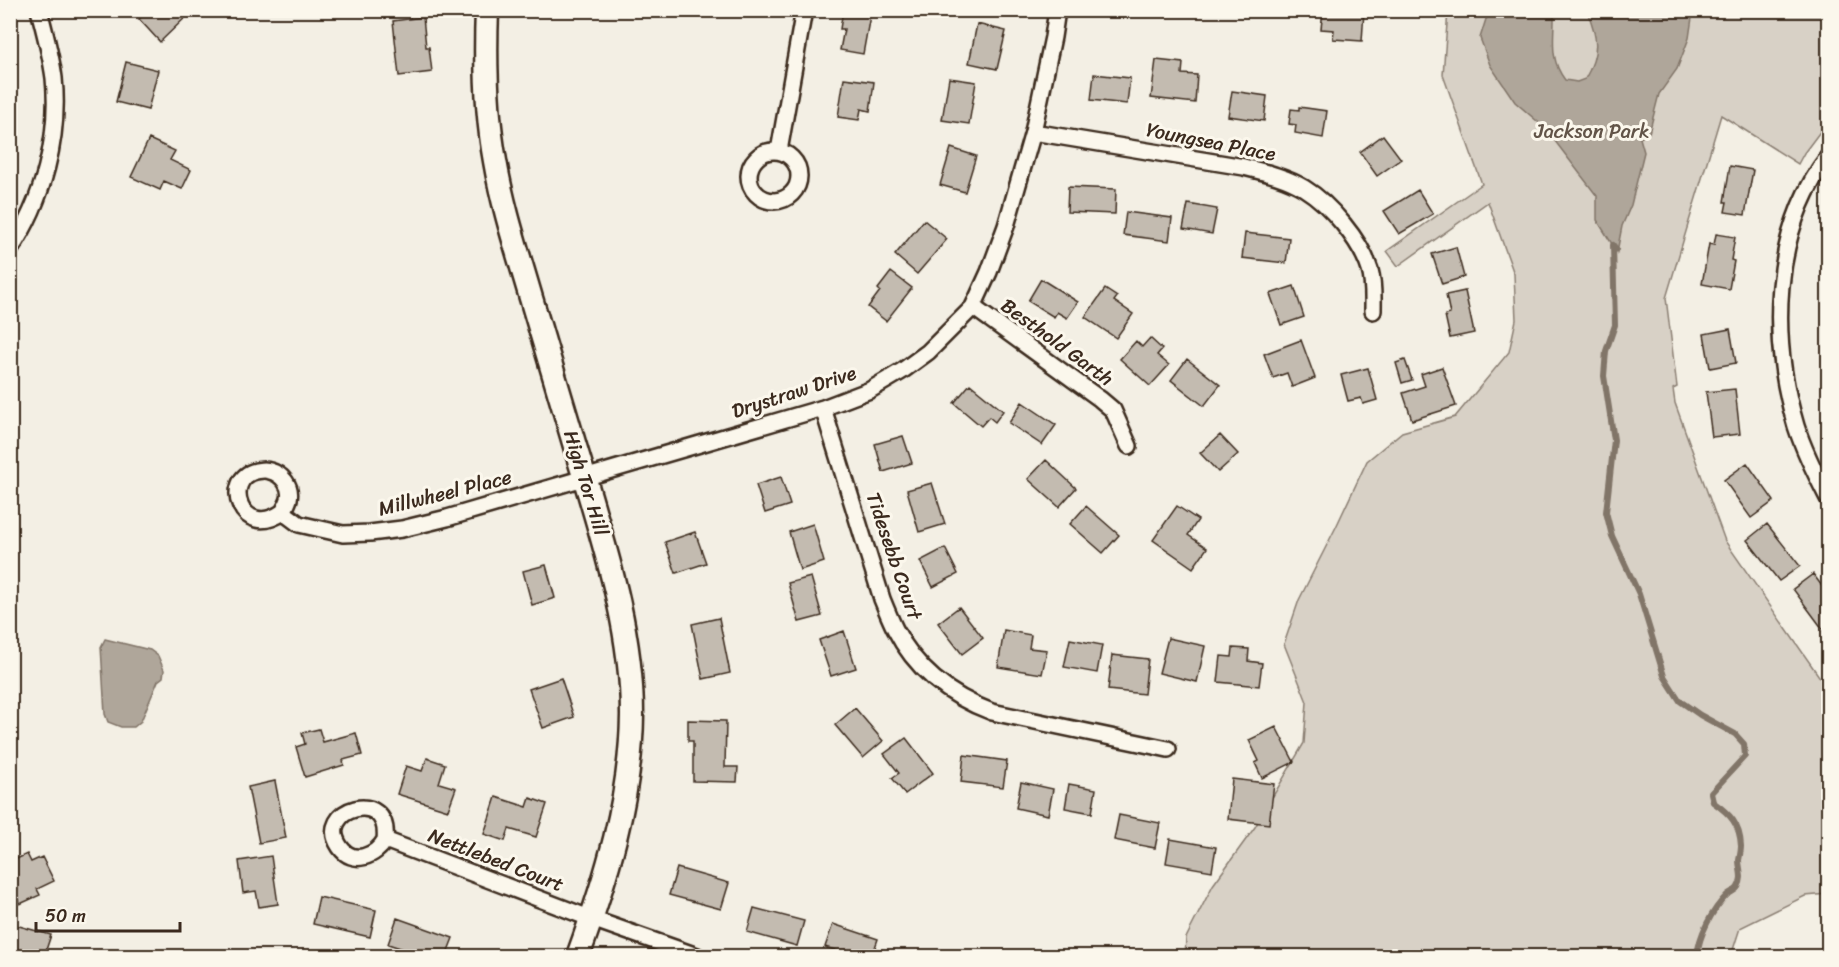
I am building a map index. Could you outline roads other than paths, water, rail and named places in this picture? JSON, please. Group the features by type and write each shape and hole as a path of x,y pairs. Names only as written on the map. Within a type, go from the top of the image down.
{"street":[{"path":"10,250 23,231 36,203 51,144 55,112 54,79 39,10"},
{"name":"High Tor Hill","path":"487,10 489,107 495,160 526,279 609,560 622,615 629,669 632,715 621,813 611,858 578,957"},
{"path":"779,151 804,10"},
{"name":"Drystraw Drive","path":"584,478 823,408 870,390 928,352 972,307 989,272 1006,226 1032,132 1057,10"},
{"name":"Youngsea Place","path":"1032,132 1244,167 1277,176 1305,188 1341,222 1361,249 1370,268 1374,287 1372,311"},
{"path":"1828,157 1804,195 1792,228 1784,263 1779,310 1782,356 1788,394 1809,459 1828,498"},
{"name":"Besthold Garth","path":"972,307 1100,399 1113,411 1129,446"},
{"name":"Tidesebb Court","path":"823,408 882,599 895,629 929,676 970,704 992,712 1168,749"},
{"name":"Millwheel Place","path":"283,512 299,524 319,529 343,534 370,533 402,529 447,518 584,478"},
{"name":"Nettlebed Court","path":"385,840 698,957"}],"waterway":[{"path":"1616,249 1613,245 1615,325 1606,351 1604,376 1614,440 1606,512 1612,536 1639,594 1664,676 1680,701 1735,734 1744,744 1745,756 1711,793 1713,802 1729,815 1739,832 1741,880 1737,888 1721,901 1711,915 1703,931 1697,956"}],"park label":[{"name":"Jackson Park","path":"1592,131"}]}
